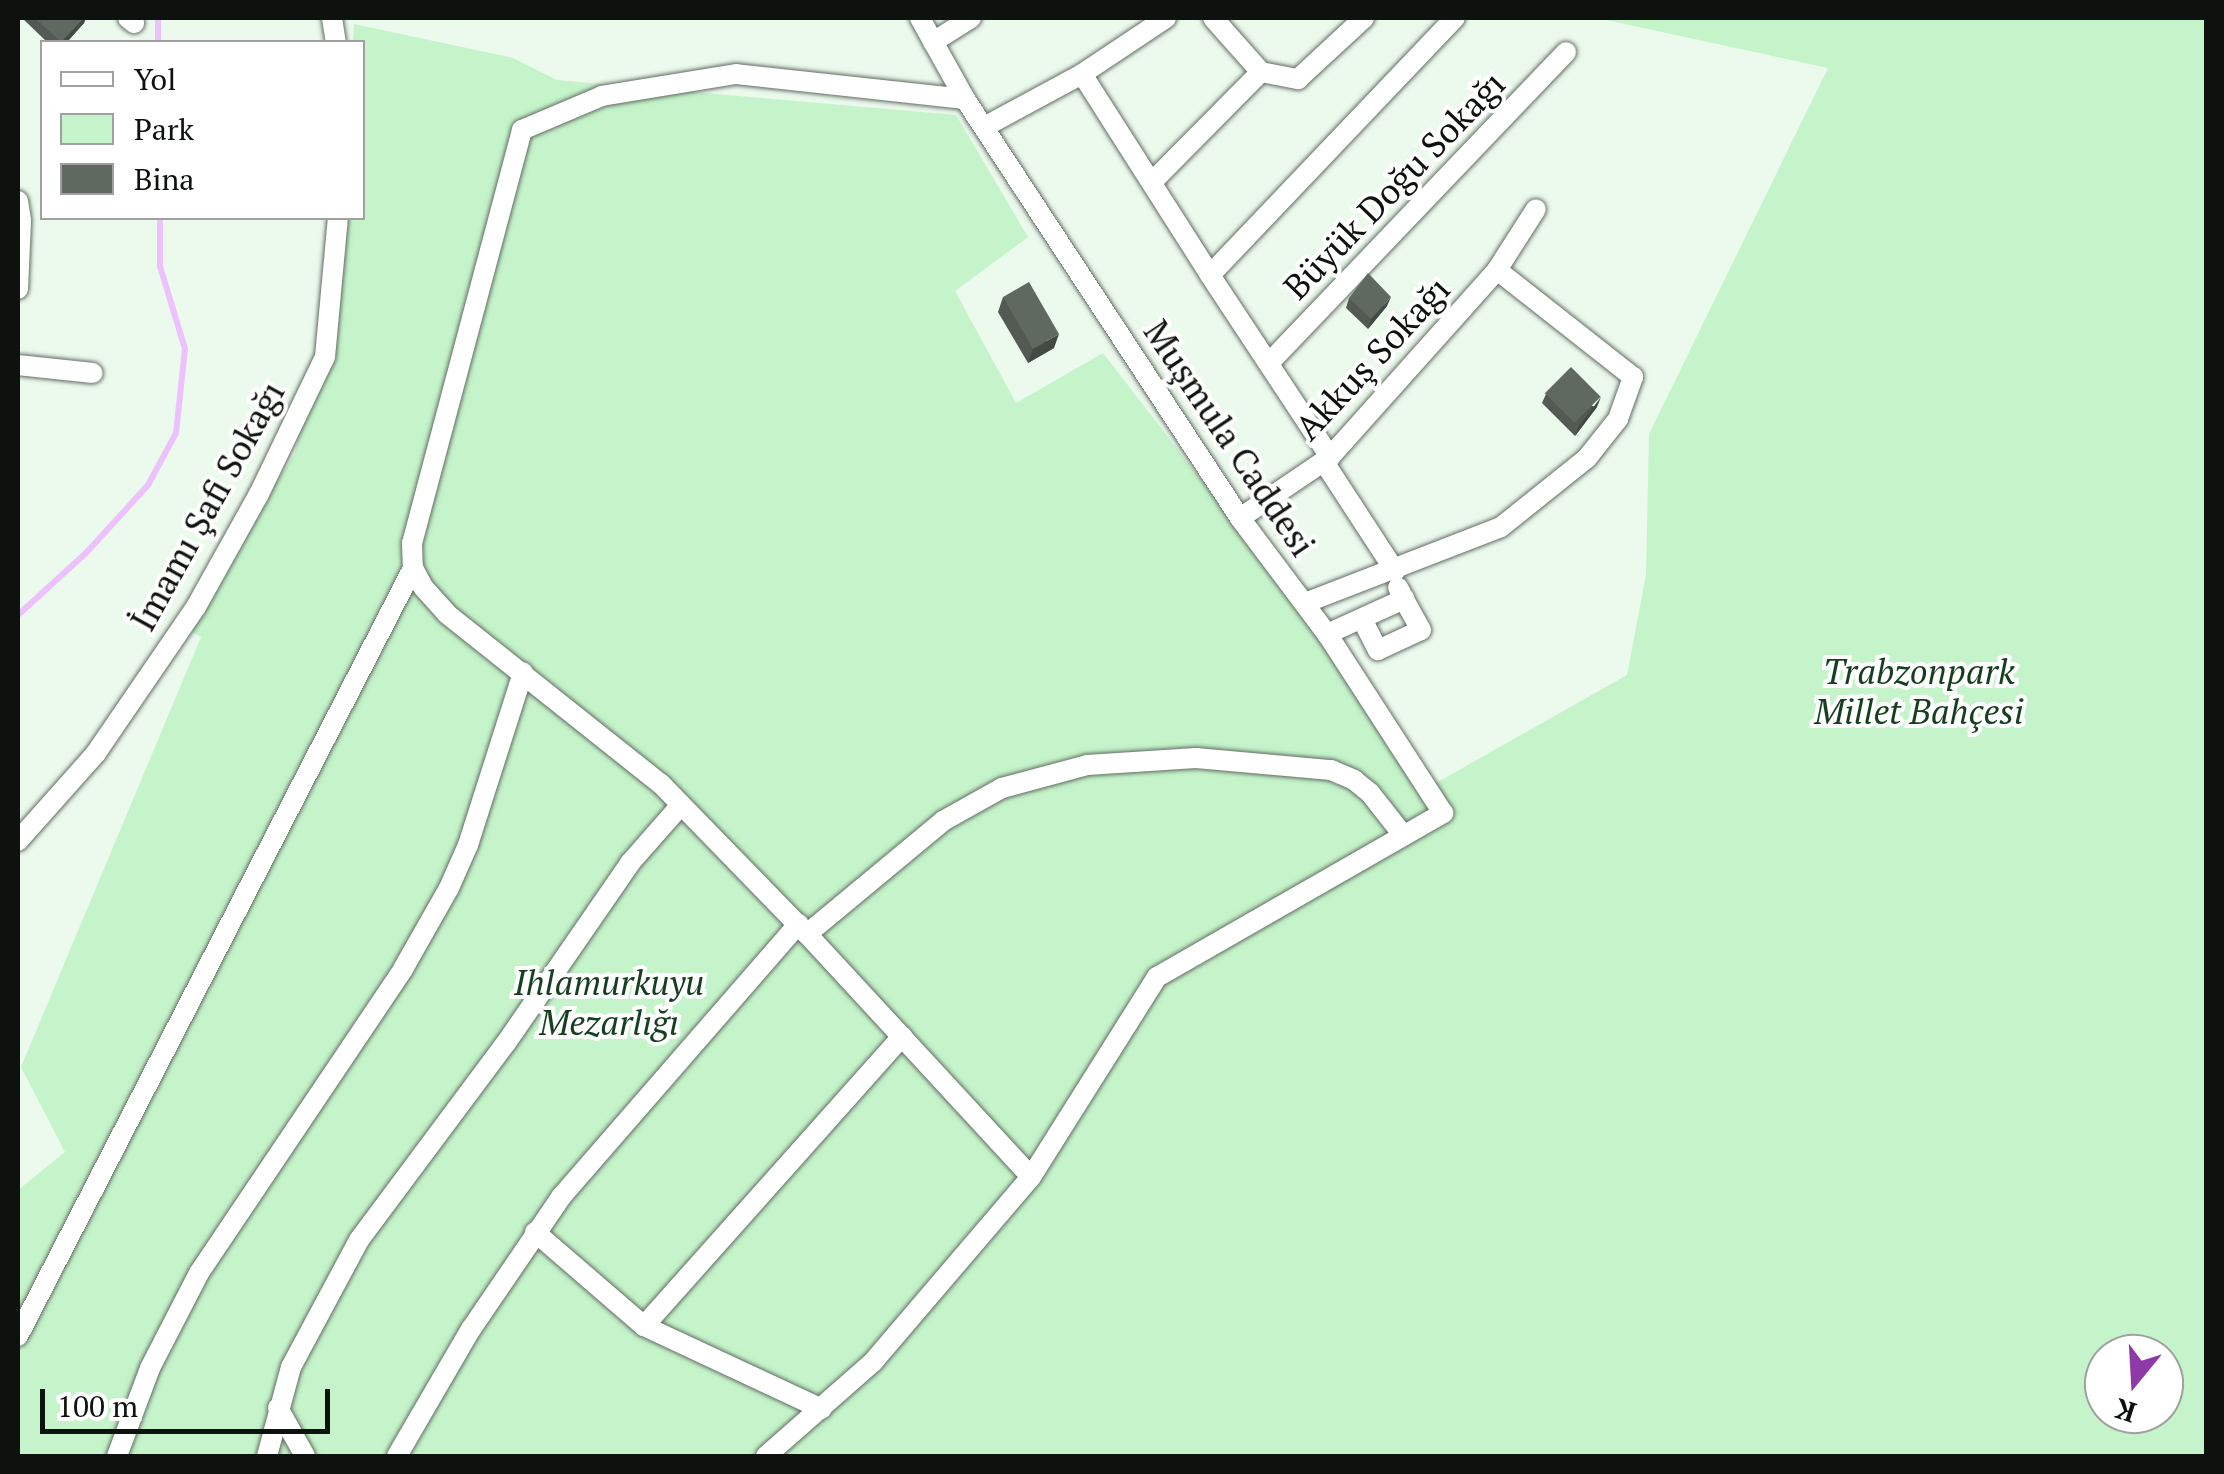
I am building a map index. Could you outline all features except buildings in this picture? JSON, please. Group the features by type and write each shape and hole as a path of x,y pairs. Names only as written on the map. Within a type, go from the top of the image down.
{"street":[{"name":"Muşmula Caddesi","path":"920,18 965,99 1240,518 1327,634 1442,812 1403,835"},
{"path":"933,42 970,18"},
{"path":"984,128 1082,74 1166,18"},
{"path":"1213,18 1261,72 1298,79 1364,18"},
{"path":"1210,275 1454,18"},
{"name":"Büyük Doğu Sokağı","path":"1268,363 1566,52"},
{"path":"1152,182 1261,72"},
{"path":"965,99 736,74 602,96 522,130 412,543 413,568 423,587 447,614 681,805 803,929 1031,1177"},
{"path":"1082,74 1268,363 1394,572 1421,630 1378,650 1362,619"},
{"path":"18,201 22,221 18,290"},
{"name":"Akkuş Sokağı","path":"1240,518 1327,460 1498,270 1536,208"},
{"name":"İmamı Şafi Sokağı","path":"18,841 96,753 196,608 259,494 326,356 338,220"},
{"path":"1304,603 1394,572 1501,527 1577,466 1618,419 1633,376 1498,270"},
{"path":"18,365 93,373"},
{"path":"18,1336 413,568"},
{"path":"1327,634 1404,598"},
{"path":"117,1456 150,1368 199,1273 436,913 468,844 524,673"},
{"path":"397,1456 535,1232 803,929 943,821 1002,788 1087,765 1196,758 1331,770 1370,793 1403,835 1156,977 1031,1177 873,1362 766,1456"},
{"path":"267,1456 291,1367 359,1240 506,1042 630,863 681,805"},
{"path":"644,1326 902,1036"},
{"path":"535,1232 644,1326 822,1409"},
{"path":"278,1408 306,1456"}],"green space":[{"path":"1597,18 2206,18 2206,1456 18,1456 18,1190 65,1152 21,1067 201,637 186,629 295,453 345,220 365,220 365,40 353,40 354,24 513,58 557,80 956,115 1028,237 955,291 1016,403 1103,353 1436,783 1627,675 1646,575 1649,434 1828,68"}],"waterway":[{"path":"158,18 158,40"},
{"path":"18,615 86,553 148,485 176,433 185,349 160,266 160,220"}],"park label":[{"name":"Trabzonpark Millet Bahçesi","path":"1919,691"},
{"name":"Ihlamurkuyu Mezarlığı","path":"609,1002"}]}
